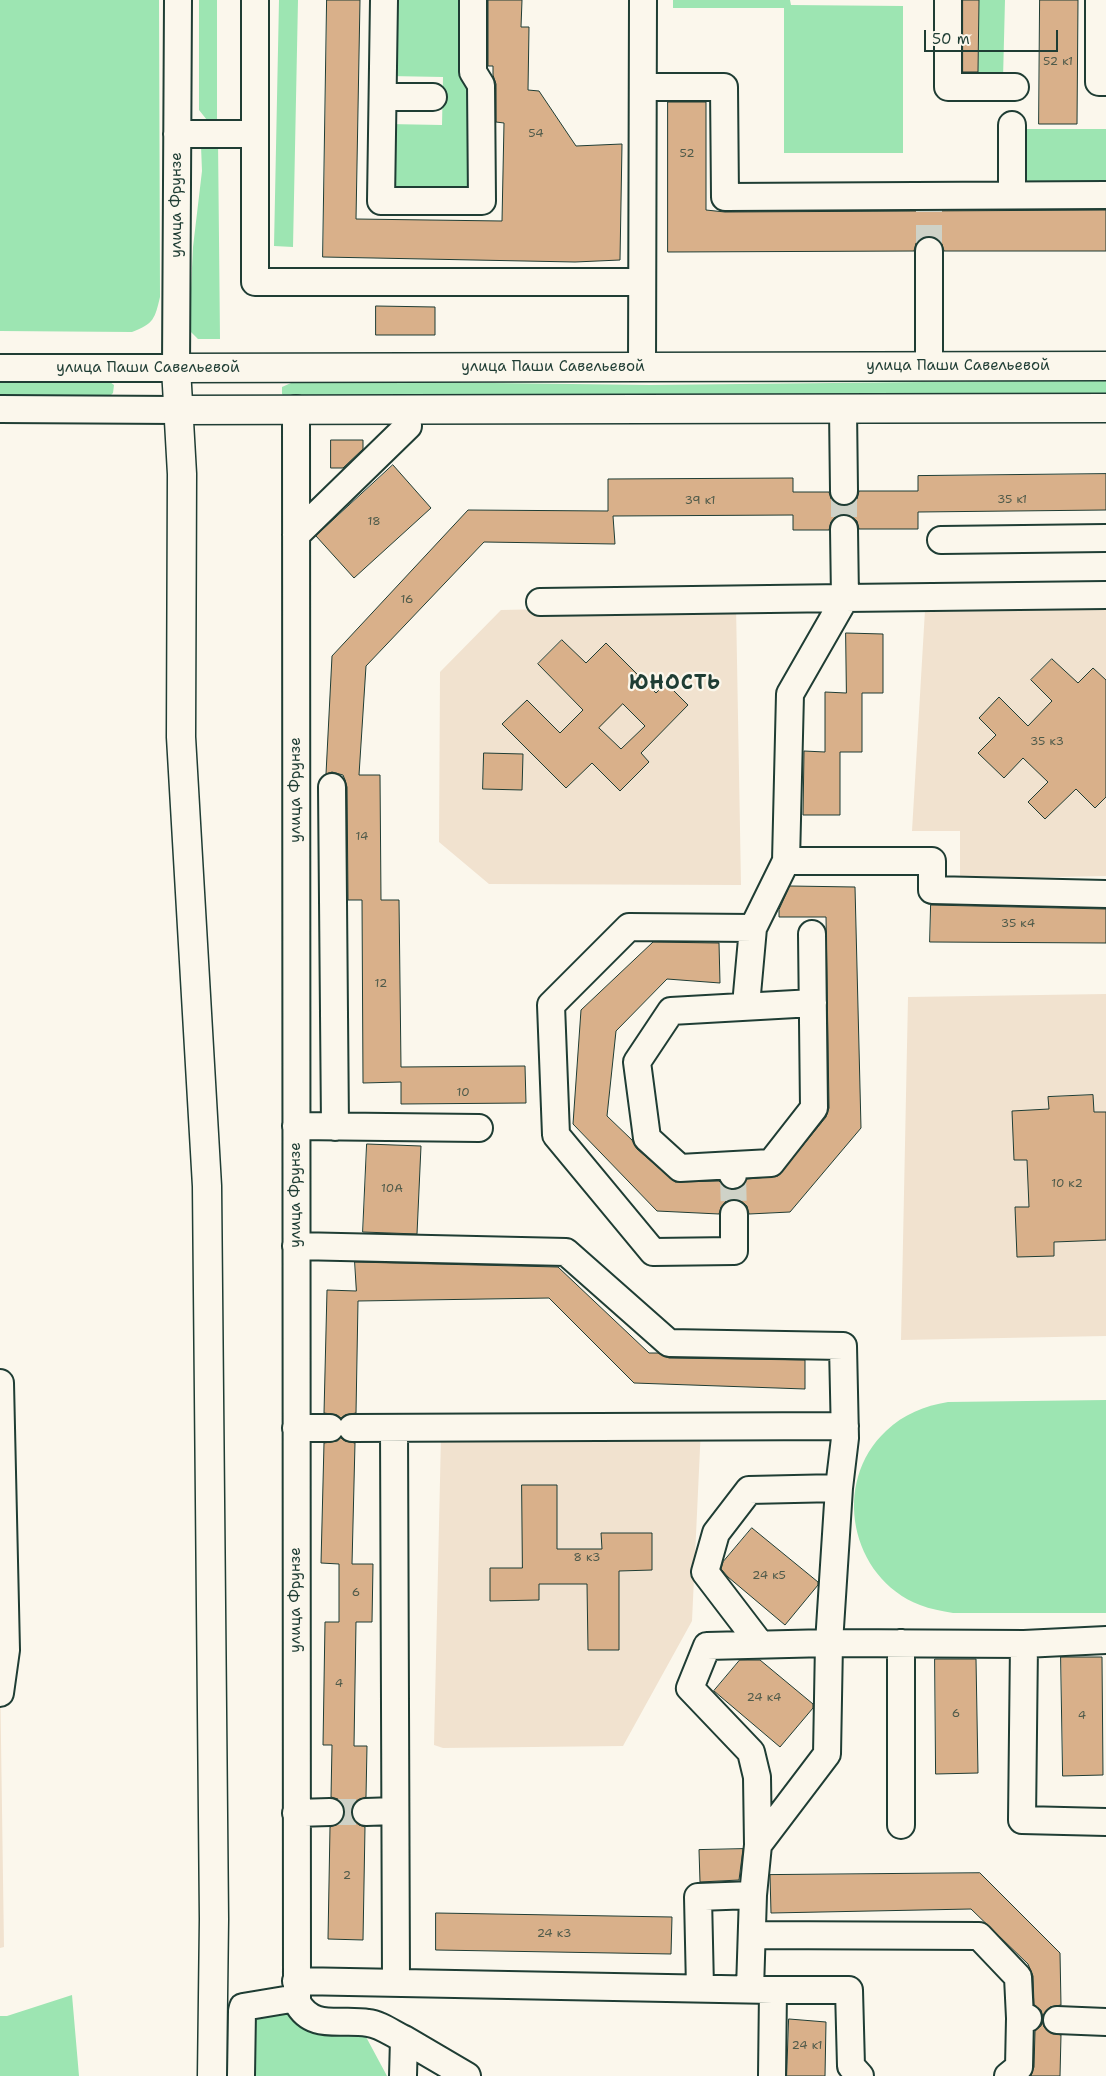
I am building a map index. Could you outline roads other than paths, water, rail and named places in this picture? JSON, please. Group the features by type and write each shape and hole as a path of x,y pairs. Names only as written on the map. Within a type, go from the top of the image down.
{"main road":[{"name":"улица Паши Савельевой","path":"176,368 1106,366"},
{"name":"улица Фрунзе","path":"176,368 182,474 181,736 208,1186 214,1909 212,2076"},
{"path":"177,410 1106,408"}],"street":[{"name":"улица Фрунзе","path":"176,368 178,0"},
{"path":"256,0 255,282 642,282"},
{"path":"384,0 380,201 482,201 481,85 474,72 473,0"},
{"path":"642,367 643,0"},
{"path":"948,0 948,87 1015,87"},
{"path":"1099,0 1099,82 1106,82"},
{"path":"643,87 724,87 725,197 929,203 1012,195 1106,195"},
{"path":"383,97 433,97"},
{"path":"1012,125 1012,195"},
{"path":"177,134 255,134"},
{"path":"928,251 929,366"},
{"name":"улица Паши Савельевой","path":"0,368 176,368"},
{"path":"0,409 177,410"},
{"name":"улица Фрунзе","path":"296,409 297,1990"},
{"path":"843,409 844,492"},
{"path":"296,535 408,426"},
{"path":"746,1006 753,928 786,861 790,694 845,598 844,529"},
{"path":"940,540 1106,538"},
{"path":"540,602 1106,595"},
{"path":"296,813 332,799 335,1127"},
{"path":"786,861 932,861 932,890 1106,894"},
{"path":"734,1214 734,1251 653,1252 556,1135 551,1005 629,927 753,928"},
{"path":"812,934 813,1003 814,1108 771,1162 733,1170 680,1168 647,1138 637,1062 671,1011 813,1003"},
{"path":"296,1126 479,1128"},
{"path":"296,1246 566,1252 669,1343 843,1346 845,1426 829,1643 827,1754 758,1845"},
{"path":"0,1383 3,1650 0,1693"},
{"path":"296,1428 845,1426"},
{"path":"394,1428 396,1982"},
{"path":"760,1644 705,1572 716,1533 749,1490 839,1488"},
{"path":"772,2076 752,1935 753,1895 758,1845 757,1776 751,1752 690,1688 707,1646 829,1643 1024,1644 1106,1640"},
{"path":"901,1643 901,1825"},
{"path":"1024,1644 1022,1820 1106,1822"},
{"path":"366,1812 395,1811"},
{"path":"296,1813 330,1812"},
{"path":"700,1988 698,1897 753,1895"},
{"path":"752,1935 979,1936 1018,1978 1024,2018 1019,2067 1008,2076"},
{"path":"241,2076 243,2007 297,1990 396,1982 849,1990 851,2066 860,2076"},
{"path":"297,1990 297,2002 305,2013 317,2020 370,2023 467,2076"},
{"path":"1057,2020 1106,2022"},
{"path":"403,2076 404,2040"}],"tunnel":[{"path":"929,210 929,251"},
{"path":"844,491 844,529"},
{"path":"733,1175 734,1214"},
{"path":"330,1812 366,1812"}],"district":[{"name":"ЮНОСТЬ","path":"675,684"}]}
